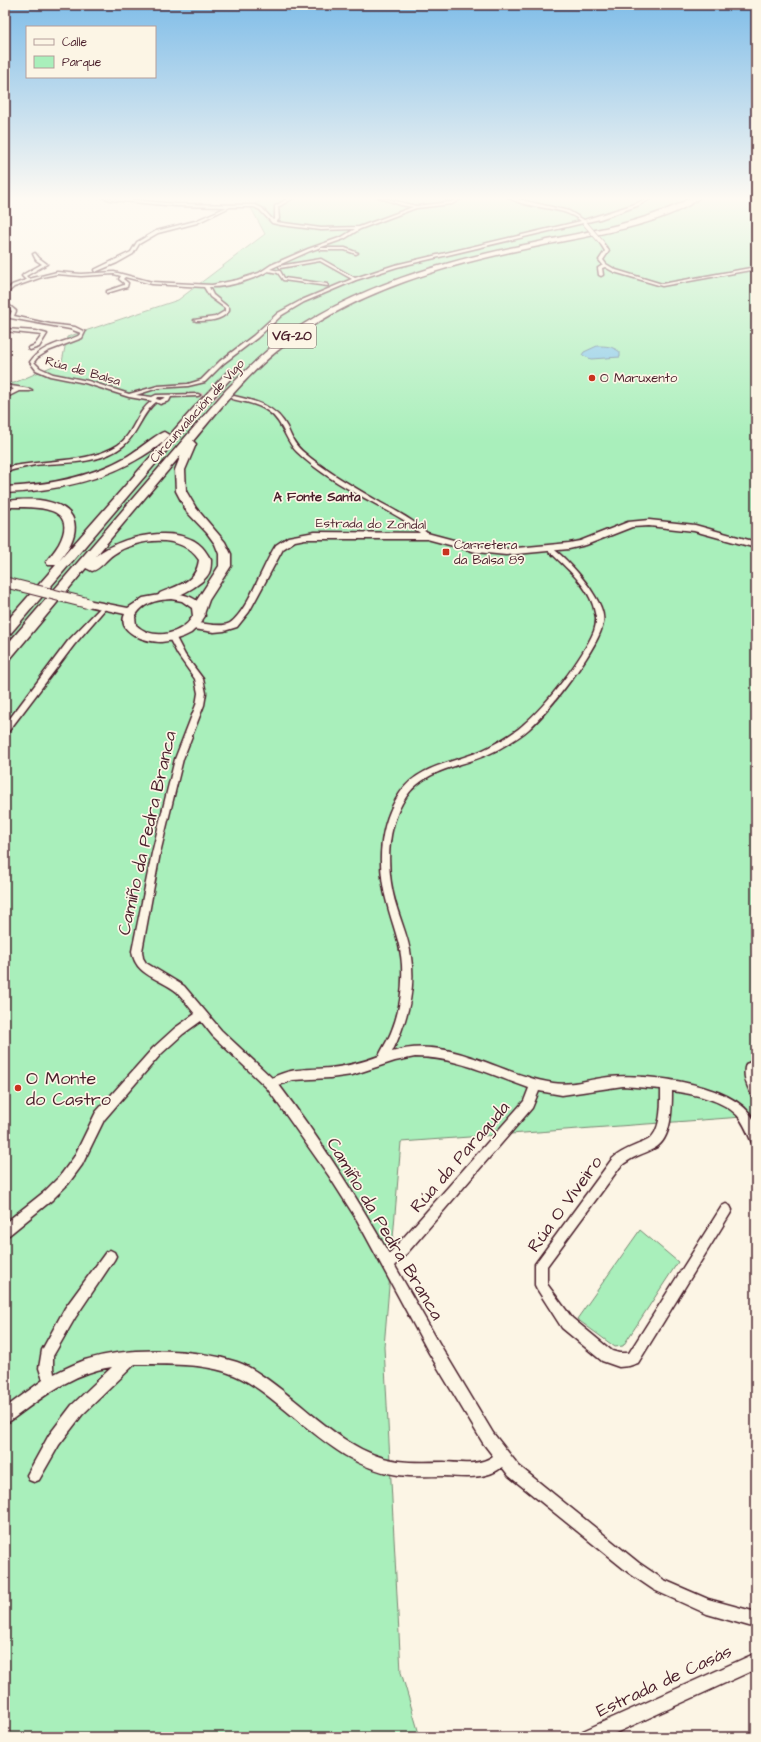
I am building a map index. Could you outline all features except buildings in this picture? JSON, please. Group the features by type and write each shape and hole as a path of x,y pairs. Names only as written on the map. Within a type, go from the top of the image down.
{"highway":[{"name":"VG-20","path":"279,335 311,315 340,300 394,278"},
{"name":"Circunvalación de Vigo","path":"5,657 229,392 272,351 310,324 372,292 410,278"},
{"name":"Circunvalación de Vigo","path":"5,631 227,377 239,366"},
{"path":"5,490 41,488 76,481 125,462 154,444 176,425 207,391 217,382 227,377"},
{"path":"194,433 193,441 180,470 181,491 191,510 211,531 221,544 225,554 225,566 203,600 199,611"},
{"path":"5,504 33,504 50,506 64,514 69,520 71,529 66,543 60,552 5,615"},
{"path":"5,657 25,643 104,555 126,543 142,538 164,537 187,542 200,550 206,563 202,574 188,587 164,596"}],"main road":[{"path":"7,583 104,607 132,612"},
{"path":"164,596 185,598 195,603 199,611 197,621 193,626 184,632 158,638 139,634 130,624 129,620 136,607 148,600 164,596"}],"street":[{"path":"5,294 13,286 36,278"},
{"path":"108,292 126,286 122,278"},
{"path":"133,278 152,283 217,286 244,278"},
{"path":"283,278 327,285"},
{"path":"637,278 666,285 702,278"},
{"path":"130,396 158,387 188,385 203,381 222,362 255,337 280,314 303,301 355,279"},
{"path":"196,320 221,317 227,311 227,308 208,293 206,286"},
{"path":"5,304 14,311 12,316"},
{"name":"Rúa de Balsa","path":"5,316 12,316 44,324 77,329 84,333 75,339 39,355 32,362 35,367 52,375 86,382 130,396 154,400"},
{"path":"5,330 44,334 37,346 30,349"},
{"path":"5,386 30,390"},
{"path":"5,398 18,389"},
{"path":"5,470 29,465 86,458 110,452 128,440 143,411 154,400 165,401 169,399 169,397 198,395"},
{"path":"234,398 254,402 271,410 279,417 292,443 300,452 351,488 408,521 426,536"},
{"name":"Estrada do Zondal","path":"193,626 222,628 237,622 245,612 276,551 282,544 292,538 315,536 426,536 476,549 494,552 550,549 583,543 631,524 640,522 695,528 756,545"},
{"path":"383,1060 400,1022 407,985 405,949 391,902 385,866 388,834 398,805 407,789 424,776 489,750 525,728 536,718 564,682 595,638 600,628 599,612 595,602 585,586 550,549"},
{"path":"5,730 71,643 104,607"},
{"name":"Camiño da Pedra Branca","path":"172,636 182,655 199,680 202,688 202,699 179,759 156,853 137,951 138,959 143,966 180,988 217,1033 271,1084 287,1105 333,1172 388,1264 461,1395 502,1458 530,1483 634,1568 659,1585 707,1606 756,1620"},
{"path":"5,1232 48,1196 64,1180 78,1161 100,1116 157,1051 179,1031 202,1015"},
{"path":"271,1084 288,1076 333,1073 361,1068 413,1052 426,1052 492,1069 535,1086 556,1089 580,1088 608,1082 628,1081 667,1086 713,1095 727,1101 740,1111 751,1127 756,1139"},
{"path":"756,1066 750,1068 750,1080 756,1092"},
{"name":"Rúa da Paraguda","path":"388,1264 404,1248 528,1104 535,1086"},
{"name":"Rúa O Viveiro","path":"667,1086 664,1119 660,1137 651,1144 628,1153 616,1163 541,1264 542,1285 546,1294 567,1323 607,1356 614,1360 628,1360 633,1358 726,1210"},
{"path":"50,1384 46,1368 47,1355 70,1313 110,1256"},
{"path":"34,1475 54,1440 76,1410 133,1357"},
{"path":"5,1416 50,1384 84,1367 107,1361 133,1357 204,1360 237,1369 271,1390 333,1440 357,1455 374,1462 398,1468 466,1470 491,1467 502,1458"},
{"name":"Estrada de Casás","path":"589,1737 756,1661"}],"green space":[{"path":"207,278 756,278 756,1116 401,1142 384,1347 401,1672 420,1737 5,1737 5,383 14,383 62,362 67,337 178,300"},
{"path":"640,1230 678,1262 623,1346 615,1347 577,1319"}],"water":[{"path":"597,346 612,347 620,352 620,357 591,359 582,355 584,352"}],"tunnel":[{"path":"198,395 234,398"}],"place":[{"name":"O Maruxento","path":"592,378"},
{"name":"Carretera da Balsa 89","path":"446,552"},
{"name":"O Monte do Castro","path":"18,1088"}],"district":[{"name":"A Fonte Santa","path":"317,497"}]}
